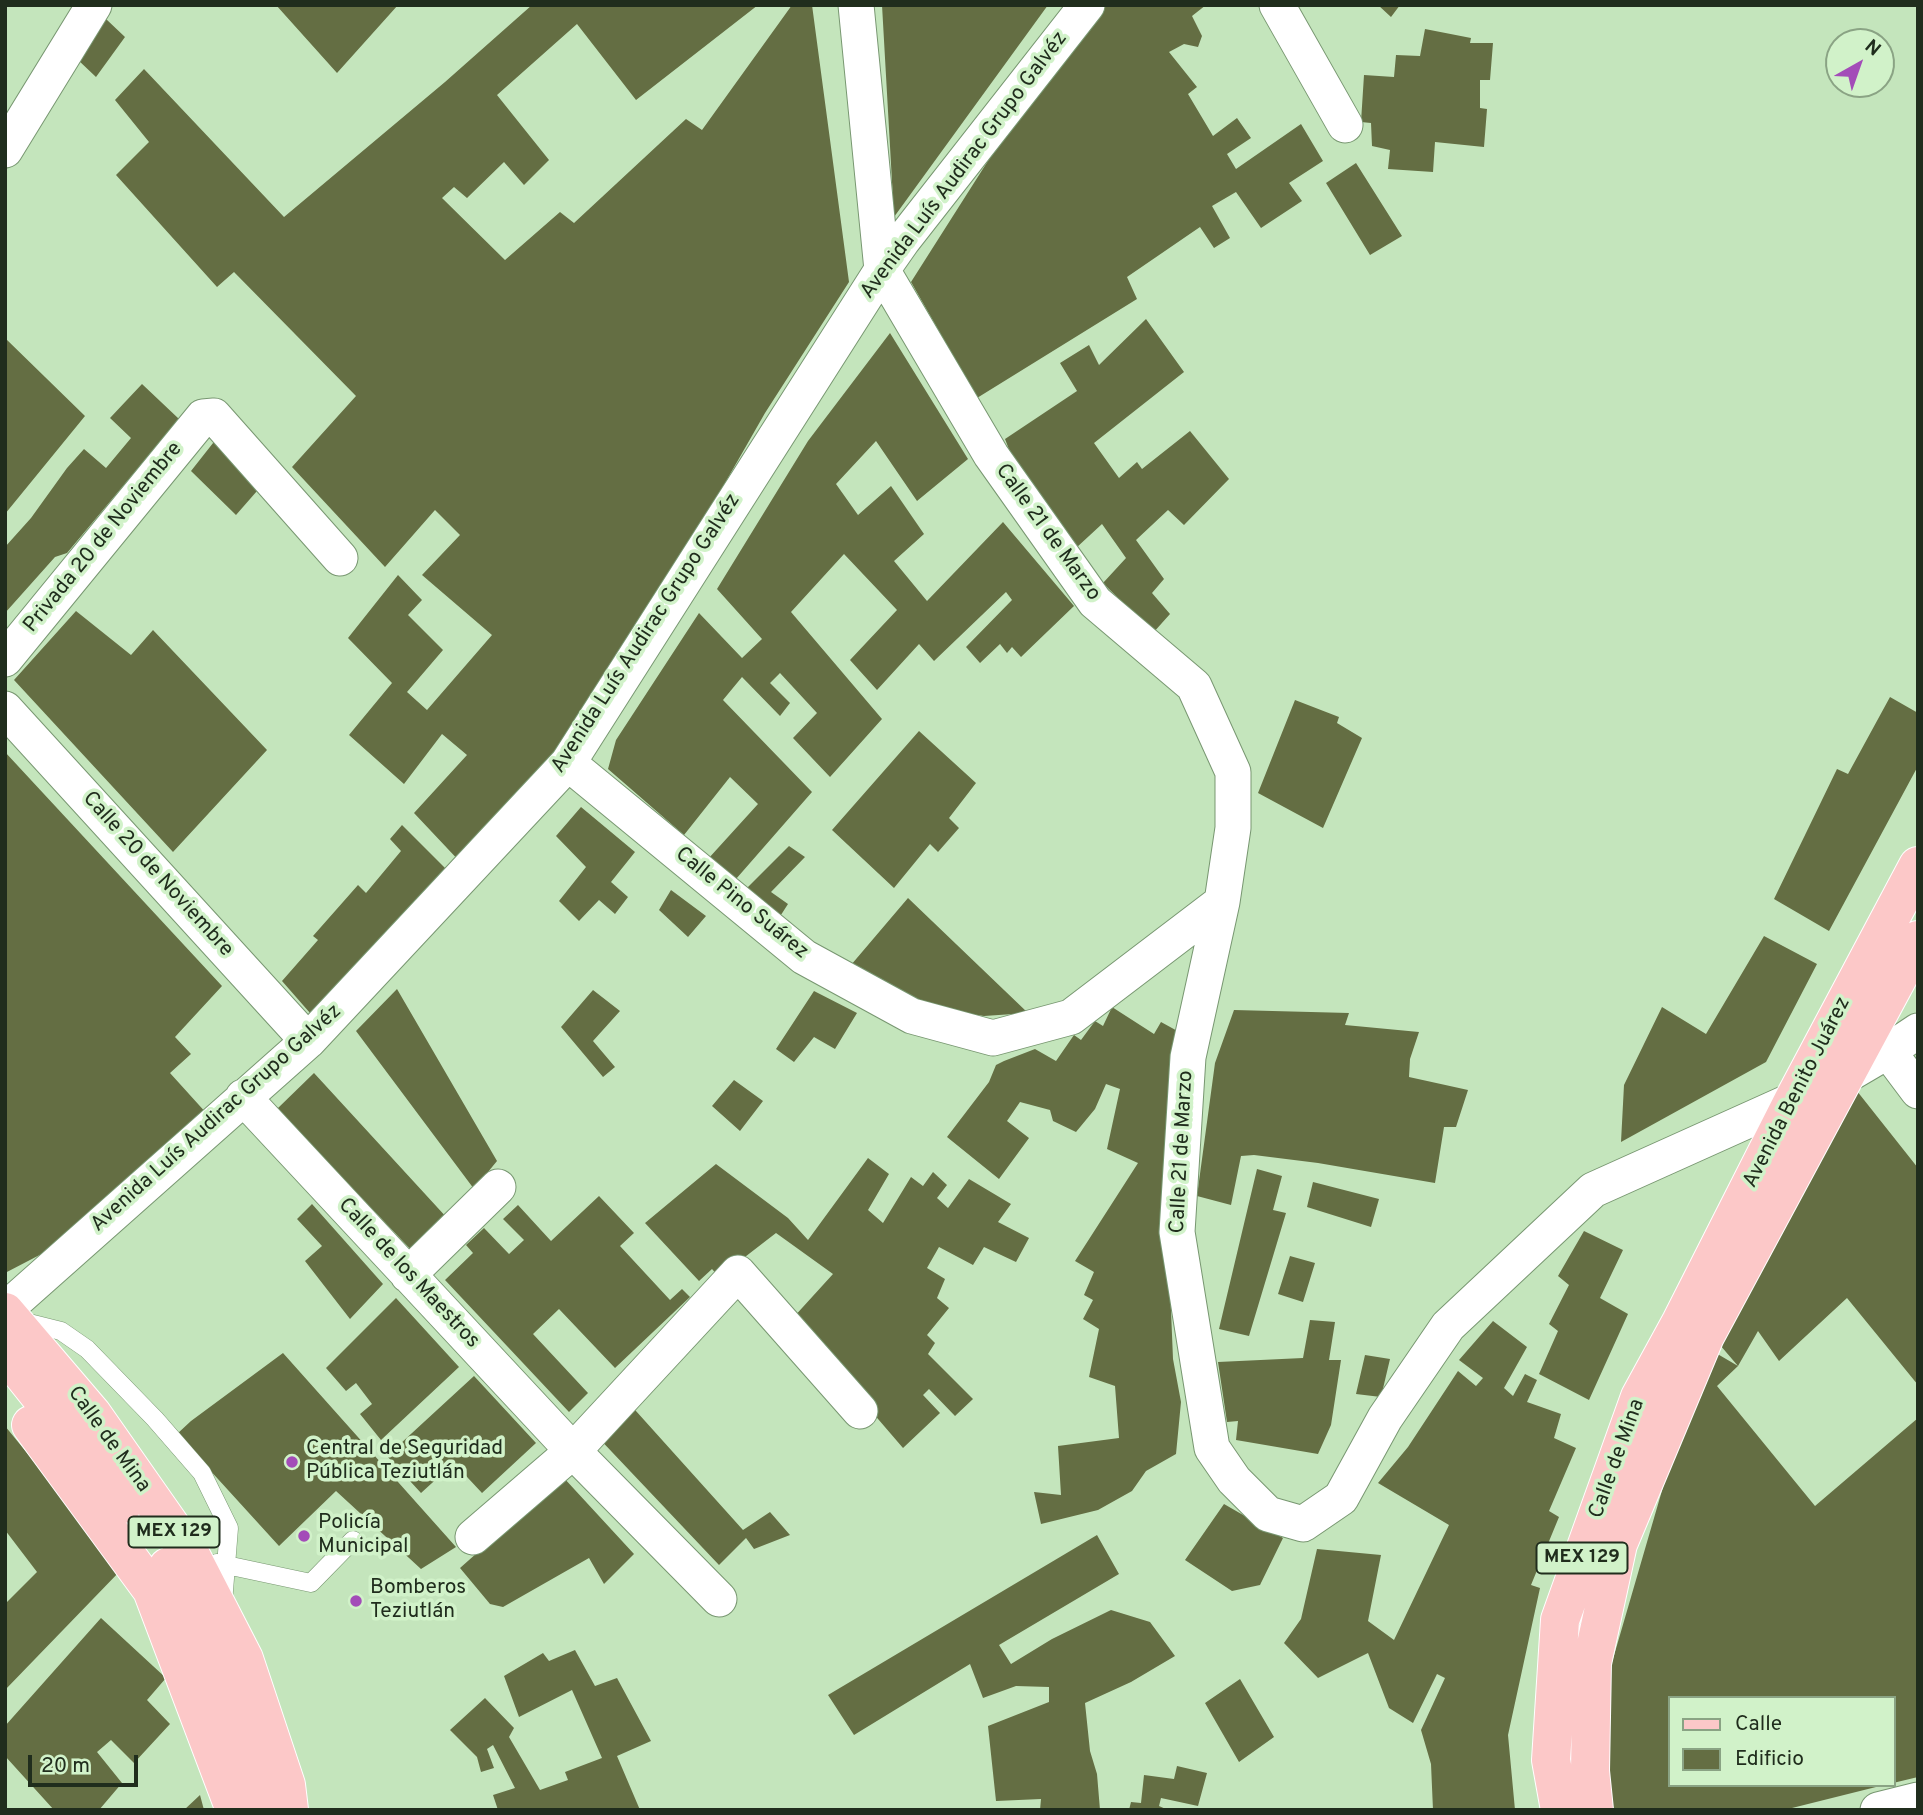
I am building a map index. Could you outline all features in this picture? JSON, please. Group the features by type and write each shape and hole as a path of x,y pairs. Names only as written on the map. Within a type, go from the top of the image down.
{"main road":[{"name":"Avenida Benito Juárez","path":"1693,1329 1793,1101 1918,866"},
{"name":"Avenida Benito Juárez","path":"1693,1329 1842,1078 1918,940"},
{"name":"Calle de Mina","path":"7,1323 92,1414 190,1555 244,1659 286,1785 289,1810"},
{"name":"MEX 129","path":"7,1323 96,1466 172,1573 237,1722 258,1810"},
{"name":"Calle de Mina","path":"1560,1810 1551,1760 1560,1620 1640,1397 1693,1329"},
{"name":"Calle de Mina","path":"1594,1810 1590,1771 1592,1663 1618,1544 1693,1329"},
{"name":"MEX 129","path":"5,1389 152,1590 235,1810"}],"street":[{"path":"5,150 94,5"},
{"path":"856,5 882,270"},
{"name":"Avenida Luís Audirac Grupo Galvéz","path":"7,1323 243,1097 308,1041 568,763 882,270 1087,5"},
{"path":"1277,5 1345,125"},
{"name":"Calle 21 de Marzo","path":"882,270 991,455 1095,602 1194,686 1233,772 1233,828 1222,902 1188,1057 1177,1232 1212,1448 1234,1480 1268,1514 1303,1524 1340,1498 1385,1418 1448,1326 1593,1190 1793,1101"},
{"name":"Privada 20 de Noviembre","path":"5,659 203,417 214,416 340,558"},
{"name":"Calle 20 de Noviembre","path":"5,709 308,1041"},
{"name":"Calle Pino Suárez","path":"568,763 804,957 912,1016 993,1038 1071,1017 1222,902"},
{"path":"1793,1101 1842,1078 1918,1031"},
{"path":"1888,1051 1918,1091"},
{"name":"Calle de los Maestros","path":"243,1097 573,1451 719,1599"},
{"path":"408,1275 498,1187"},
{"path":"473,1537 573,1451 738,1273 860,1411"},
{"path":"1878,1810 1918,1800"}],"lane":[{"path":"7,1323 61,1331 88,1349 202,1473 229,1528 222,1616"},
{"path":"190,1555 226,1566 311,1583 353,1540"}],"building":[{"path":"276,5 398,5 337,73"},
{"path":"532,5 758,5 636,100 577,24 497,95 549,160 524,185 504,162 467,198 454,187 442,198 505,260 560,212 574,223 686,119 702,130 792,5 812,5 849,282 765,413 591,713 463,865 414,813 467,755 442,734 404,784 349,735 392,683 348,638 398,575 422,600 408,615 443,650 407,692 427,710 492,635 422,575 460,535 435,510 385,567 292,467 356,396 234,272 217,287 116,175 149,142 115,100 144,69 284,217"},
{"path":"882,5 1048,5 894,217"},
{"path":"1100,5 1206,5 1192,16 1202,36 1198,47 1184,44 1169,52 1197,87 1188,94 1213,136 1237,118 1251,138 1227,154 1236,169 1301,124 1323,161 1289,183 1302,201 1261,228 1236,192 1212,206 1230,238 1214,248 1200,227 1127,277 1137,299 977,398 911,282 1014,120"},
{"path":"1378,5 1400,5 1391,17"},
{"path":"106,19 125,37 96,77 77,59"},
{"path":"1425,29 1471,38 1470,43 1493,43 1490,80 1480,80 1480,108 1487,109 1484,147 1435,142 1433,172 1388,169 1390,150 1372,146 1371,123 1361,122 1364,75 1394,77 1396,55 1420,56"},
{"path":"1356,163 1402,236 1370,255 1326,183"},
{"path":"1146,319 1184,372 1094,443 1119,478 1137,462 1142,469 1190,431 1229,479 1184,525 1168,510 1136,540 1164,579 1152,593 1170,614 1153,633 1103,583 1126,558 1102,524 1076,548 1018,473 1005,439 1077,391 1060,363 1089,345 1099,365"},
{"path":"890,333 968,459 917,501 876,441 836,484 858,515 891,486 924,534 894,561 927,601 1003,522 1074,606 1021,657 1012,647 1007,653 1000,644 980,663 966,647 1012,600 1006,592 934,661 919,644 877,690 850,660 897,610 844,554 791,612 882,719 830,777 793,738 817,713 780,673 770,683 790,703 780,716 742,677 723,700 812,792 736,879 708,859 758,804 730,777 684,835 608,769 616,740 699,613 742,658 762,639 717,589 808,441"},
{"path":"5,338 85,416 5,514"},
{"path":"142,384 179,419 67,553 55,557 5,613 5,547 84,449 106,468 131,438 110,418"},
{"path":"217,438 264,483 236,515 191,471"},
{"path":"76,611 131,655 153,630 267,750 173,852 14,680"},
{"path":"1890,697 1918,713 1918,766 1829,931 1774,899 1837,769 1848,774"},
{"path":"1295,700 1339,717 1337,723 1362,738 1323,828 1258,793"},
{"path":"919,731 976,783 949,818 959,828 938,852 930,844 894,888 832,830"},
{"path":"5,752 222,986 175,1037 191,1054 170,1073 208,1115 53,1248 5,1273"},
{"path":"581,807 635,852 611,882 628,897 615,914 599,900 579,921 559,901 586,867 556,836"},
{"path":"402,825 451,874 317,1021 282,981 318,940 313,936 358,885 366,893 401,851 390,839"},
{"path":"789,846 805,857 771,892 788,904 779,918 744,891"},
{"path":"671,890 706,916 688,937 659,910"},
{"path":"908,898 1028,1013 984,1016 935,1009 851,965"},
{"path":"1764,936 1817,964 1766,1062 1621,1142 1624,1085 1662,1007 1706,1034"},
{"path":"397,989 497,1161 474,1189 356,1031"},
{"path":"593,990 620,1011 593,1041 615,1067 603,1077 561,1027"},
{"path":"814,991 857,1013 835,1049 814,1037 794,1062 776,1049"},
{"path":"1112,1007 1154,1034 1161,1022 1192,1039 1169,1262 1173,1359 1181,1402 1176,1454 1146,1471 1132,1491 1098,1510 1041,1524 1034,1492 1061,1495 1058,1446 1119,1438 1115,1386 1089,1377 1099,1329 1083,1319 1093,1300 1084,1295 1094,1272 1075,1261 1138,1163 1107,1149 1120,1089 1106,1084 1095,1109 1076,1132 1053,1121 1050,1110 1020,1102 1007,1121 1029,1138 999,1179 947,1137 989,1082 996,1065 1035,1049 1056,1061 1074,1035 1081,1040 1095,1021 1103,1026"},
{"path":"1234,1010 1349,1013 1345,1025 1419,1032 1410,1059 1409,1077 1468,1090 1456,1127 1444,1127 1435,1183 1254,1155 1241,1156 1231,1205 1197,1196 1215,1063"},
{"path":"314,1073 448,1219 416,1255 277,1109"},
{"path":"734,1080 763,1101 740,1131 712,1106"},
{"path":"1853,1086 1918,1168 1918,1385 1847,1298 1779,1361 1758,1331 1738,1366 1714,1338"},
{"path":"868,1158 889,1174 868,1210 883,1223 911,1177 923,1186 933,1172 947,1185 937,1198 948,1208 969,1179 1011,1204 998,1222 1029,1238 1016,1262 984,1247 973,1265 939,1247 927,1268 945,1279 937,1298 949,1308 927,1335 935,1343 928,1354 973,1399 955,1416 929,1389 923,1395 940,1413 903,1448 792,1319 833,1274 776,1233 719,1277 712,1269 699,1281 645,1223 716,1164 788,1218 808,1240"},
{"path":"1257,1169 1282,1176 1273,1210 1286,1213 1249,1336 1219,1329"},
{"path":"1313,1182 1379,1199 1371,1227 1307,1207"},
{"path":"599,1196 634,1233 620,1246 670,1300 682,1289 690,1297 615,1368 559,1309 533,1334 588,1393 569,1412 445,1280 473,1253 466,1245 484,1228 509,1254 524,1240 503,1219 518,1205 551,1241"},
{"path":"312,1204 383,1284 350,1319 305,1261 322,1246 297,1219"},
{"path":"1584,1231 1623,1250 1600,1298 1628,1314 1589,1400 1539,1374 1558,1331 1549,1324 1569,1285 1558,1276"},
{"path":"1290,1256 1315,1263 1303,1302 1278,1294"},
{"path":"396,1298 459,1367 381,1440 360,1414 372,1404 356,1383 346,1391 326,1368"},
{"path":"1310,1320 1335,1322 1329,1360 1341,1360 1331,1425 1318,1454 1236,1440 1238,1421 1227,1422 1218,1362 1303,1358"},
{"path":"1493,1321 1527,1347 1504,1388 1513,1396 1525,1374 1537,1380 1527,1402 1561,1414 1554,1438 1576,1448 1549,1511 1559,1517 1531,1585 1540,1588 1508,1735 1515,1810 1433,1810 1431,1764 1421,1730 1445,1678 1437,1674 1413,1723 1389,1708 1368,1653 1318,1678 1284,1643 1301,1619 1317,1549 1381,1555 1368,1621 1394,1640 1449,1525 1378,1483 1408,1447 1458,1371 1476,1386 1483,1378 1459,1360"},
{"path":"1709,1349 1738,1366 1717,1386 1815,1506 1918,1418 1918,1777 1895,1783 1895,1696 1668,1696 1668,1787 1876,1787 1784,1810 1613,1810 1599,1707 1684,1415"},
{"name":"Central de Seguridad Pública Teziutlán","path":"283,1353 456,1547 421,1569 336,1491 279,1546 177,1434"},
{"path":"1365,1355 1390,1359 1381,1397 1356,1394"},
{"path":"474,1376 536,1443 482,1493 454,1463 421,1493 387,1456"},
{"path":"627,1401 743,1530 770,1512 790,1535 754,1549 746,1538 719,1565 594,1433"},
{"path":"5,1426 122,1569 5,1690 5,1604 37,1572 5,1530"},
{"path":"563,1477 634,1554 604,1584 589,1558 503,1607 490,1604 460,1568"},
{"path":"1224,1504 1283,1538 1260,1585 1232,1591 1185,1560"},
{"path":"1097,1535 1119,1574 999,1645 1011,1664 1052,1639 1111,1610 1150,1622 1175,1656 1131,1682 1085,1703 1100,1810 1040,1810 1041,1799 996,1801 988,1726 1049,1702 1049,1687 1016,1686 983,1698 970,1664 854,1735 828,1695"},
{"path":"101,1618 166,1678 147,1700 170,1724 134,1763 111,1740 97,1752 122,1783 99,1810 54,1810 5,1756 5,1726"},
{"path":"575,1650 595,1686 617,1678 651,1741 617,1756 640,1810 498,1810 493,1795 515,1788 493,1745 487,1749 494,1768 481,1772 477,1757 450,1730 485,1698 514,1728 509,1737 540,1790 568,1780 565,1772 602,1758 572,1690 519,1717 504,1676 543,1653 549,1661"},
{"path":"1240,1679 1274,1737 1239,1762 1205,1703"},
{"path":"1177,1766 1207,1773 1198,1806 1161,1798 1159,1806 1168,1810 1129,1810 1131,1802 1141,1803 1144,1775 1174,1779"},
{"path":"200,1795 204,1810 184,1810"}],"place":[{"name":"Central de Seguridad Pública Teziutlán","path":"292,1462"},
{"name":"Policía Municipal","path":"304,1536"},
{"name":"Bomberos Teziutlán","path":"356,1601"}]}
